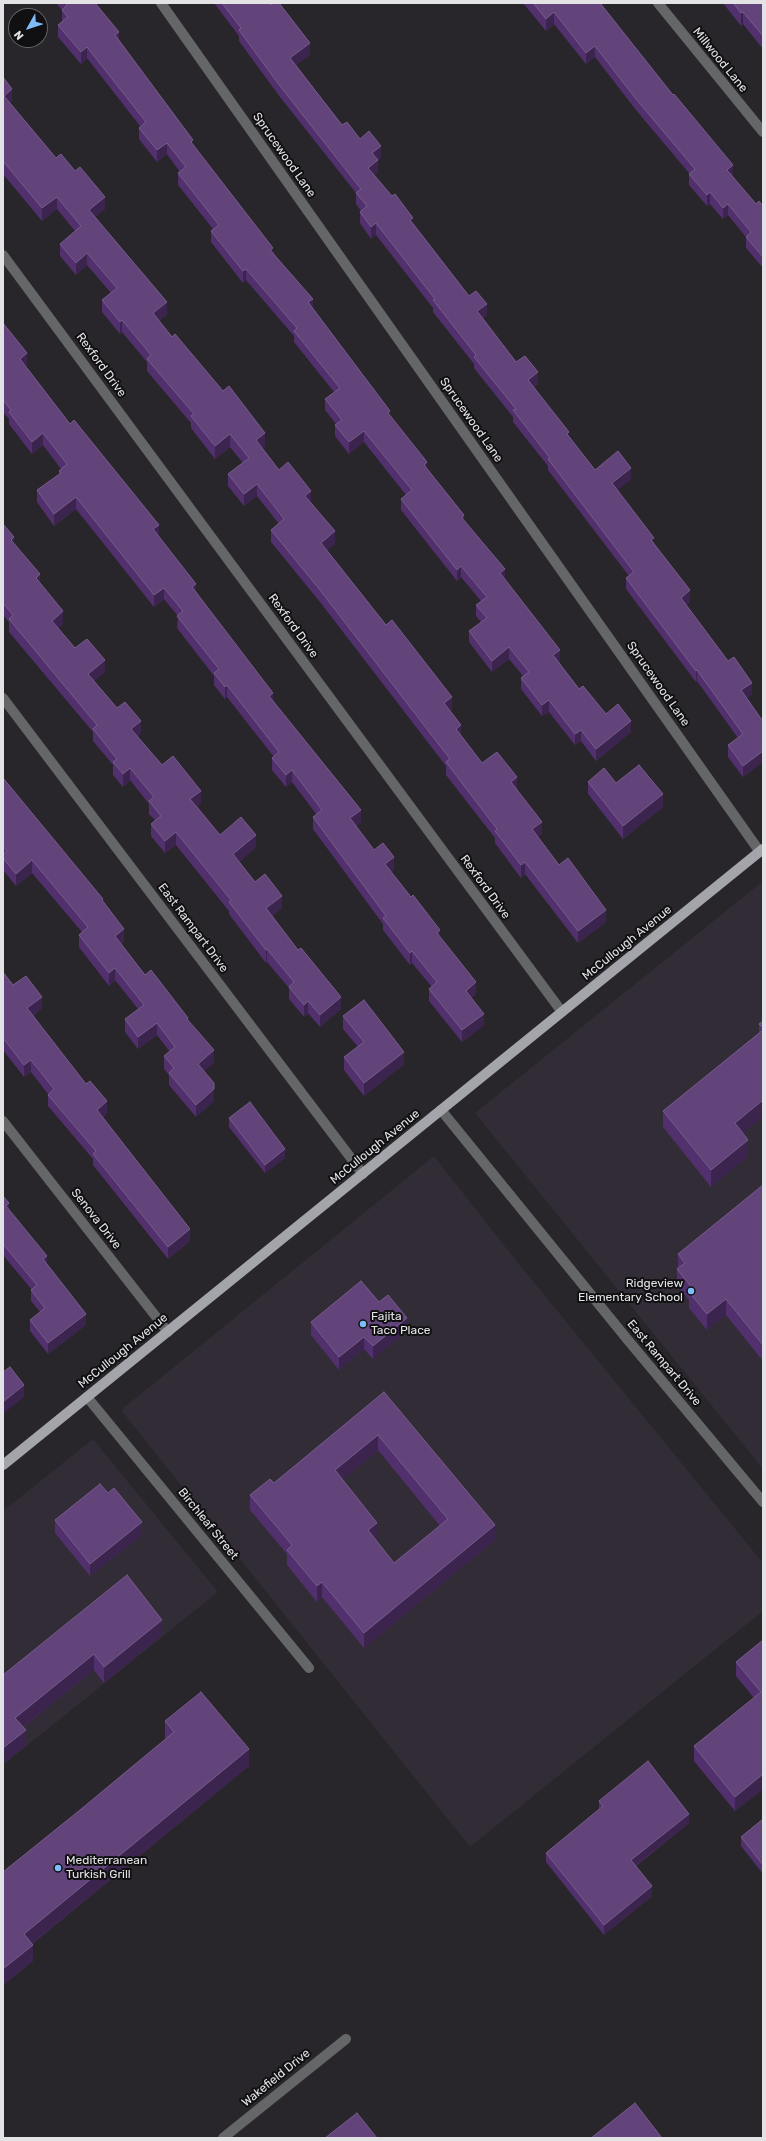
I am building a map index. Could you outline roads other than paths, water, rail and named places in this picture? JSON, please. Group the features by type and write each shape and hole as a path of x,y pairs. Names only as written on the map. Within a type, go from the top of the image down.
{"main road":[{"name":"McCullough Avenue","path":"3,1465 762,850"}],"street":[{"name":"Sprucewood Lane","path":"161,3 762,850"},
{"name":"Millwood Lane","path":"658,3 763,132"},
{"name":"Rexford Drive","path":"3,255 562,1012"},
{"name":"East Rampart Drive","path":"3,698 363,1174"},
{"name":"East Rampart Drive","path":"441,1110 627,1339 763,1502"},
{"name":"Senova Drive","path":"3,1121 168,1332"},
{"name":"Birchleaf Street","path":"87,1397 309,1668"},
{"name":"Wakefield Drive","path":"223,2138 346,2039"}],"place":[{"name":"Ridgeview Elementary School","path":"691,1291"},
{"name":"Fajita Taco Place","path":"363,1324"},
{"name":"Mediterranean Turkish Grill","path":"58,1868"}]}
